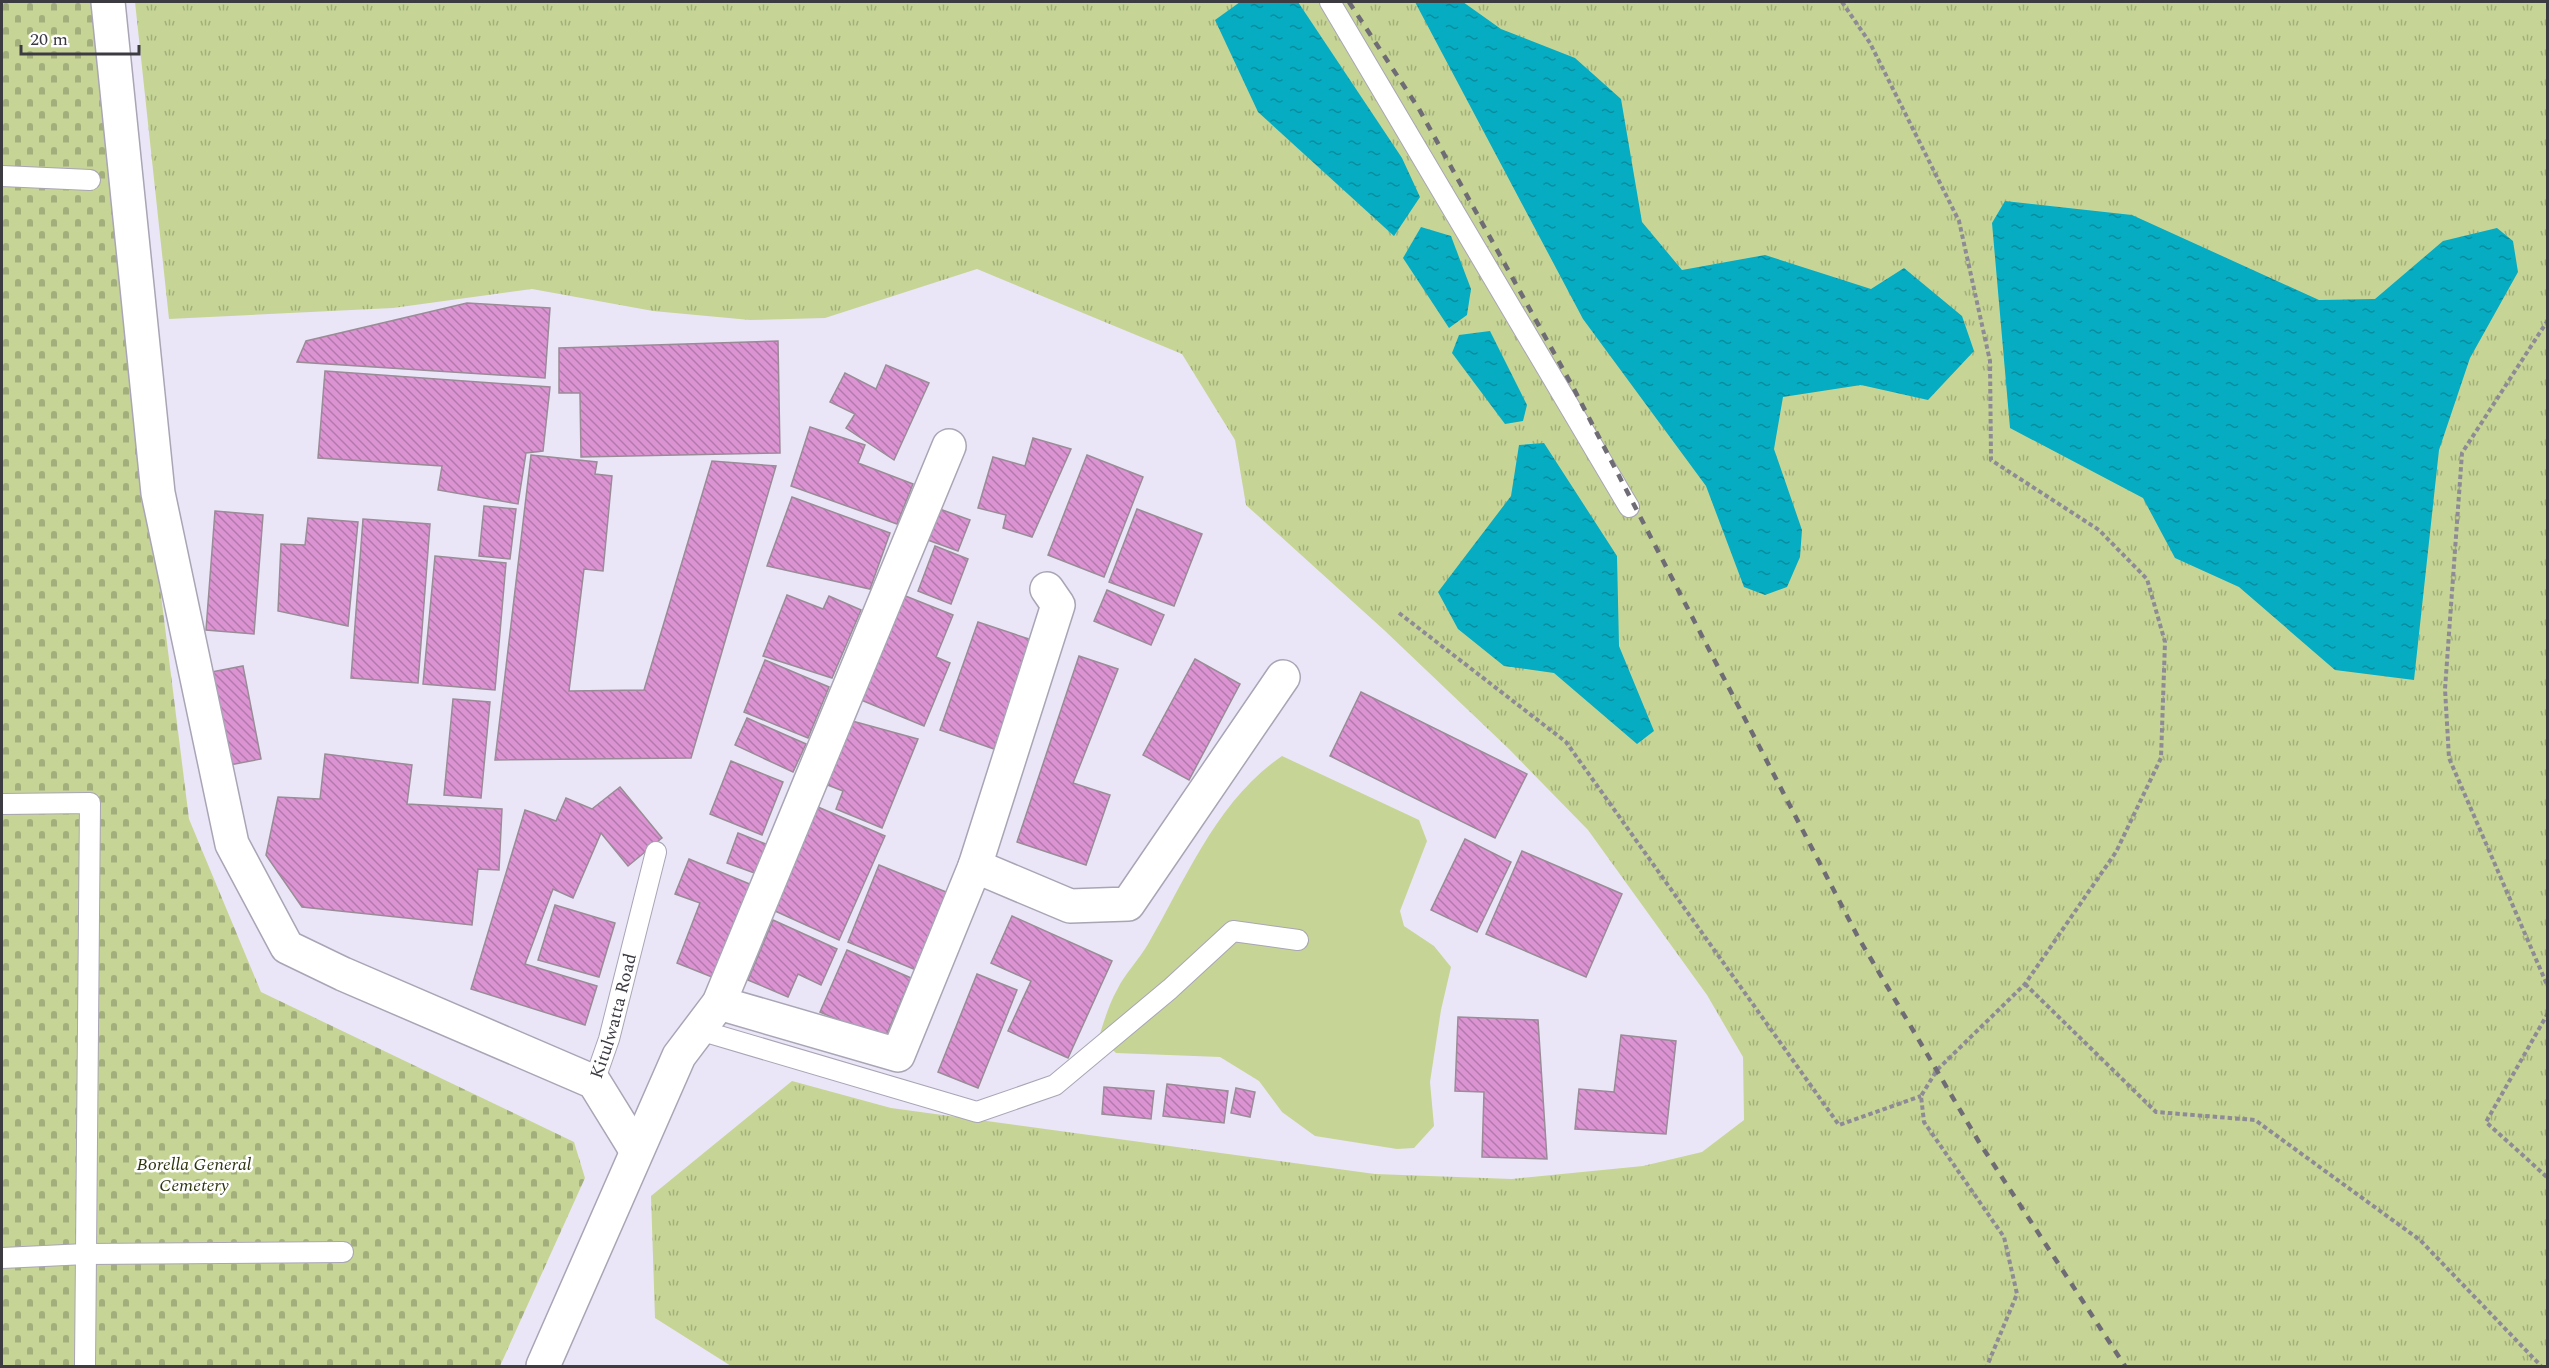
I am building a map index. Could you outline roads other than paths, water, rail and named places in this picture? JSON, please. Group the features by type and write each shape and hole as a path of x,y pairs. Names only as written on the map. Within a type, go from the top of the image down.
{"street":[{"path":"108,2 158,493 232,844 287,947 343,974 594,1082"},
{"path":"543,1366 679,1056 719,1003 949,446"},
{"path":"719,1003 898,1055 975,866 1058,605 1047,589"},
{"path":"975,866 1070,906 1128,904 1283,677"},
{"name":"Kitulwatta Road","path":"594,1082 636,1150"}],"lane":[{"path":"1330,2 1629,507"},
{"path":"2,176 90,180"},
{"path":"2,804 90,803 85,1366"},
{"name":"Kitulwatta Road","path":"594,1082 609,1040 656,852"},
{"path":"699,1030 977,1112 1055,1085 1170,990 1233,932 1298,940"},
{"path":"2,1258 86,1254 344,1252"}],"water":[{"path":"1240,2 1298,2 1402,158 1420,197 1394,236 1258,112 1215,20"},
{"path":"1415,2 1463,2 1501,29 1575,58 1621,99 1642,222 1682,270 1765,255 1871,289 1904,268 1962,316 1974,351 1928,400 1861,385 1783,397 1774,449 1802,530 1800,557 1787,587 1765,595 1744,587 1706,486 1583,319"},
{"path":"2005,201 2132,215 2319,300 2375,299 2443,241 2497,228 2513,241 2518,272 2470,358 2439,450 2414,680 2335,670 2239,587 2175,558 2143,498 2010,428 1992,223"},
{"path":"1421,227 1451,236 1471,289 1467,315 1449,328 1403,258"},
{"path":"1490,331 1527,405 1523,421 1505,424 1452,353 1459,335"},
{"path":"1544,443 1617,556 1619,646 1654,731 1637,744 1554,673 1504,666 1458,629 1438,592 1511,496 1519,445"}],"railway":[{"path":"1349,2 1419,109 1574,389 1858,937 1979,1142 2125,1366"}],"park label":[{"name":"Borella General Cemetery","path":"194,1174"}]}
